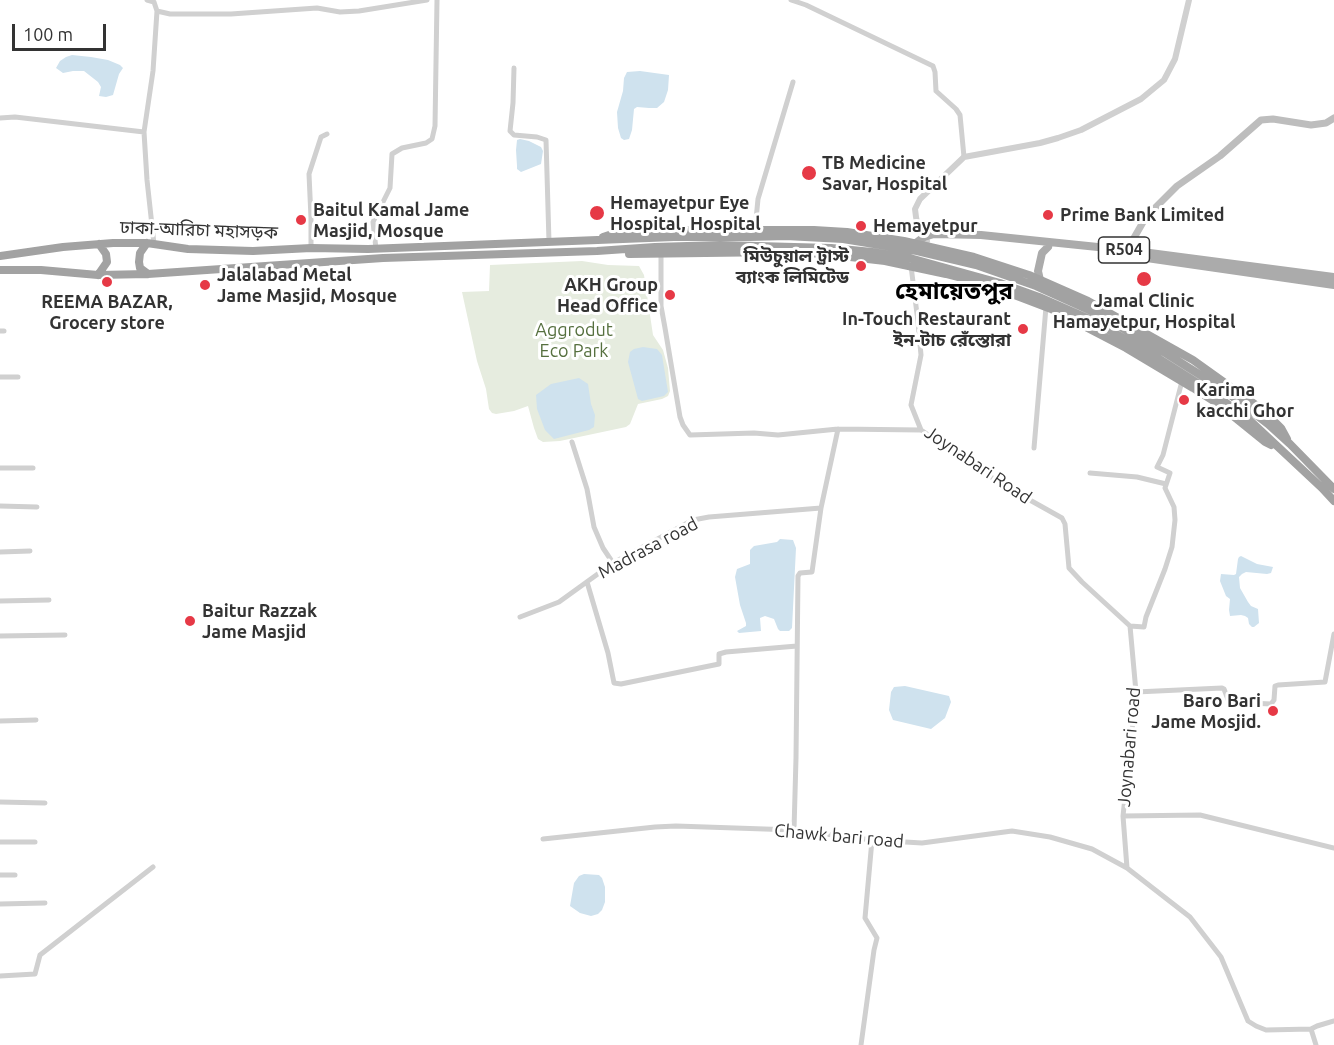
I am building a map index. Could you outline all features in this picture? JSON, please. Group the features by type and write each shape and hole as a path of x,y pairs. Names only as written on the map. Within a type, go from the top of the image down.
{"highway":[{"path":"594,240 615,233 692,230 814,230 923,241 1040,280 1088,301 1193,360 1263,410 1281,429 1290,444"},
{"name":"ঢাকা-আরিচা মহাসড়ক","path":"0,256 113,243 253,251 311,248 376,249 674,237 786,236 843,239 917,251 976,265 1036,286 1098,314 1224,390 1268,424 1334,489"},
{"path":"98,275 107,262 106,254 99,244"},
{"path":"147,274 140,268 140,254 151,244"},
{"name":"ঢাকা-আরিচা মহাসড়ক","path":"0,270 41,270 98,275 147,274 382,258 720,245 831,248 872,252 910,258 988,279 1039,297 1089,319 1145,350 1202,386 1245,416 1282,450"},
{"path":"597,251 626,254 781,252 824,254 885,261 988,285 1046,307 1095,330 1182,381 1218,404 1265,442 1282,450 1334,501"}],"main road":[{"path":"1127,253 1146,217 1177,186 1220,156 1261,120 1273,119 1311,125 1326,123 1334,118"},
{"name":"R504","path":"923,241 934,234 981,235 1334,277"},
{"name":"R504","path":"923,241 934,239 981,240 1127,253 1334,285"},
{"path":"1040,280 1038,271 1042,253 1048,247"}],"street":[{"path":"147,0 154,2 157,11 153,71 144,132 151,244"},
{"path":"157,11 170,14 231,14 317,8 340,12 427,0"},
{"path":"376,249 373,222 390,188 392,154 402,148 426,143 432,139 435,126 437,0"},
{"path":"791,0 933,66 936,91 960,115 964,157"},
{"path":"923,241 915,210 920,199 964,157 1058,138 1082,130 1141,99 1164,80 1175,59 1190,0"},
{"path":"514,68 510,131 514,135 546,140 549,242"},
{"path":"755,230 758,199 793,82"},
{"path":"0,118 15,117 144,132"},
{"path":"311,248 309,174 321,138 327,135"},
{"path":"661,254 662,306 665,328 680,417 688,434 693,436 778,435 838,429 921,429"},
{"name":"Joynabari Road","path":"911,266 921,355 911,405 921,429 1003,485 1062,518 1065,524 1069,568 1130,626"},
{"path":"1034,448 1046,307"},
{"path":"0,377 18,377"},
{"path":"1130,626 1144,627 1172,547 1174,507 1166,486 1170,473 1157,467 1163,455 1182,381"},
{"path":"794,830 798,576 800,573 812,572 821,508 838,429"},
{"path":"572,442 587,489 594,527 603,548 613,563"},
{"path":"0,468 33,468"},
{"path":"1090,473 1137,477 1166,486"},
{"path":"0,506 37,507"},
{"name":"Madrasa road","path":"520,617 559,602 613,563 693,520 821,508"},
{"path":"0,552 30,551"},
{"path":"587,582 608,653 614,683 621,684 719,664 719,654 726,652 797,646"},
{"path":"0,600 49,600"},
{"name":"Joynabari road","path":"1127,868 1123,816 1136,692 1130,626"},
{"path":"1136,692 1222,687 1229,702 1271,704 1274,700 1275,686 1325,682 1334,634"},
{"path":"0,636 65,635"},
{"path":"0,721 36,720"},
{"path":"0,802 45,803"},
{"path":"1123,816 1200,815 1334,848"},
{"name":"Chawk bari road","path":"543,839 676,826 794,830 872,840 922,843 1012,831 1050,837 1092,849 1127,868 1190,917 1221,957 1248,1021 1266,1029 1311,1029 1334,1021"},
{"path":"861,1045 877,938 865,918 872,840"},
{"path":"0,842 35,842"},
{"path":"0,976 35,974 40,955 153,867"},
{"path":"0,875 15,875"},
{"path":"0,904 45,903"},
{"path":"1311,1029 1316,1045"}],"green space":[{"name":"Aggrodut Eco Park","path":"582,261 639,266 644,275 653,335 663,350 668,368 670,391 668,396 662,399 638,404 630,424 626,427 560,441 543,442 538,439 528,406 496,414 489,409 462,292 489,291 490,265"}],"water":[{"path":"72,55 108,60 120,65 123,68 113,95 99,96 101,87 98,82 84,71 63,73 56,68 60,61"},
{"path":"640,71 669,75 668,90 664,102 657,108 637,107 634,109 632,130 629,139 624,140 618,128 617,112 624,78 627,72"},
{"path":"517,140 541,147 543,151 541,164 521,172 517,169 516,150"},
{"path":"643,347 657,349 662,355 668,392 664,396 642,401 638,399 628,362 630,352"},
{"path":"579,378 588,384 595,415 594,427 554,439 545,430 537,409 536,395 551,384"},
{"path":"780,539 793,540 796,548 792,628 789,631 780,631 774,619 765,616 760,618 761,631 739,633 737,631 746,626 746,623 735,577 737,569 750,564 750,550 754,546 777,542"},
{"path":"1241,556 1257,564 1273,567 1271,573 1246,572 1239,577 1240,588 1248,602 1258,609 1259,623 1254,627 1249,624 1245,616 1230,616 1230,599 1226,596 1220,581 1221,574 1236,574 1238,559"},
{"path":"905,686 949,696 951,702 945,718 931,729 893,720 889,710 891,692 894,687"},
{"path":"599,875 605,887 605,902 602,910 591,916 580,913 570,906 574,883 579,876"}],"place":[{"name":"TB Medicine Savar, Hospital","path":"809,173"},
{"name":"Hemayetpur Eye Hospital, Hospital","path":"597,213"},
{"name":"Prime Bank Limited","path":"1048,215"},
{"name":"Baitul Kamal Jame Masjid, Mosque","path":"301,220"},
{"name":"Hemayetpur","path":"861,226"},
{"name":"মিউচুয়াল ট্রাস্ট ব্যাংক লিমিটেড","path":"861,266"},
{"name":"Jamal Clinic Hamayetpur, Hospital","path":"1144,279"},
{"name":"REEMA BAZAR, Grocery store","path":"107,282"},
{"name":"Jalalabad Metal Jame Masjid, Mosque","path":"205,285"},
{"name":"AKH Group Head Office","path":"670,295"},
{"name":"In-Touch Restaurant ইন-টাচ রেঁস্তোরা","path":"1023,329"},
{"name":"Karima kacchi Ghor","path":"1184,400"},
{"name":"Baitur Razzak Jame Masjid","path":"190,621"},
{"name":"Baro Bari Jame Mosjid.","path":"1273,711"}],"district":[{"name":"হেমায়েতপুর","path":"954,291"}]}
